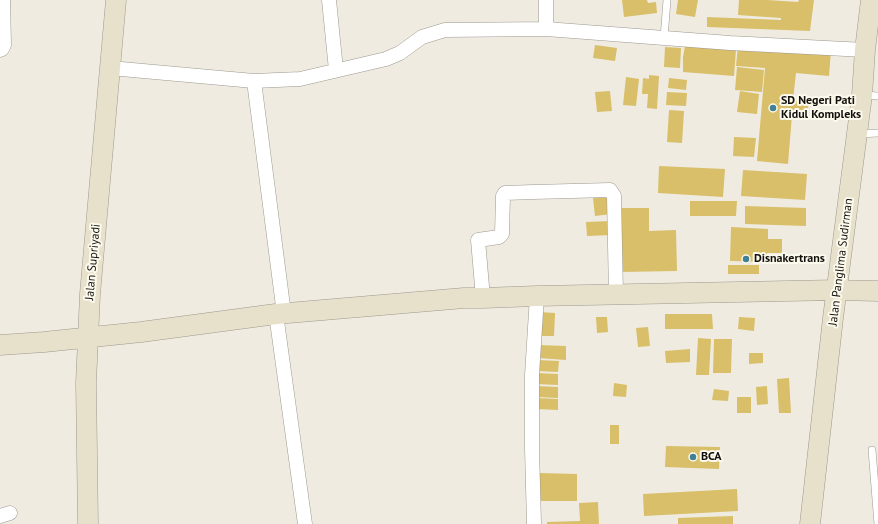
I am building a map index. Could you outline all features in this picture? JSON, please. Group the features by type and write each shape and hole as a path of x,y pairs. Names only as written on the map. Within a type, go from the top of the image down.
{"street":[{"path":"0,50 4,45 3,0"},
{"name":"Jalan Supriyadi","path":"88,524 86,383 90,294 116,0"},
{"path":"329,0 336,70"},
{"path":"546,0 546,29"},
{"name":"Jalan Panglima Sudirman","path":"810,524 857,134 870,96 865,50 873,24 871,0"},
{"path":"110,68 254,81 300,79 386,59 400,53 422,37 445,30 546,29 664,38 865,50"},
{"path":"254,81 305,524"},
{"path":"483,298 478,240 499,237 502,234 503,196 505,193 541,191 610,190 614,196 616,294"},
{"path":"0,345 88,338 280,314 464,298 837,290 878,291"},
{"path":"534,524 532,382 537,296"}],"lane":[{"path":"664,38 667,0"},
{"path":"857,134 878,133"},
{"path":"872,450 878,524"}],"building":[{"path":"622,0 647,0 648,3 656,2 657,13 624,17"},
{"path":"678,0 698,0 695,17 676,14"},
{"path":"739,0 798,2 799,0 814,0 810,31 707,27 707,17 781,20 781,18 738,15"},
{"path":"595,45 617,48 615,61 593,58"},
{"path":"738,45 831,51 829,76 796,73 793,100 809,101 807,116 792,115 788,164 757,161 765,68 736,66"},
{"path":"685,46 736,50 734,76 683,72"},
{"path":"665,47 681,48 680,68 664,67"},
{"path":"737,67 764,70 762,92 735,90"},
{"path":"649,75 659,76 657,109 647,108 648,94 642,94 643,78 649,79"},
{"path":"626,77 639,79 636,106 623,105"},
{"path":"669,78 687,80 686,90 668,88"},
{"path":"610,91 612,111 597,112 595,92"},
{"path":"740,91 759,94 757,114 737,112"},
{"path":"667,92 687,93 686,106 666,105"},
{"path":"669,110 684,111 682,143 667,142"},
{"path":"734,137 756,138 754,157 733,156"},
{"path":"659,166 725,169 723,197 658,193"},
{"path":"743,170 807,174 805,200 741,196"},
{"path":"609,196 611,214 595,216 593,198"},
{"path":"690,201 737,201 736,216 690,216"},
{"path":"745,206 806,208 806,226 745,224"},
{"path":"618,208 649,208 649,231 676,230 677,271 620,272"},
{"path":"611,221 612,235 587,236 586,222"},
{"path":"731,227 768,229 768,239 782,239 782,253 767,253 767,262 730,261"},
{"path":"728,265 759,265 759,274 728,274"},
{"path":"539,312 555,313 554,336 538,336"},
{"path":"665,314 712,314 713,329 665,329"},
{"path":"596,317 607,317 608,332 597,333"},
{"path":"739,317 755,318 754,331 738,329"},
{"path":"648,327 650,346 638,347 636,328"},
{"path":"698,338 711,339 709,375 696,375"},
{"path":"714,339 732,339 731,373 713,373"},
{"path":"538,345 566,346 566,360 538,358"},
{"path":"690,349 690,362 666,363 665,351"},
{"path":"749,353 763,353 763,363 749,364"},
{"path":"537,360 559,361 558,372 536,371"},
{"path":"536,373 558,374 558,385 535,384"},
{"path":"789,378 791,413 779,413 777,379"},
{"path":"614,383 627,385 626,397 613,396"},
{"path":"537,386 558,387 558,398 536,397"},
{"path":"767,386 768,404 757,405 756,387"},
{"path":"714,389 729,391 728,401 712,400"},
{"path":"737,397 751,397 751,413 737,413"},
{"path":"536,398 558,399 558,410 536,409"},
{"path":"610,425 619,425 619,444 610,444"},
{"name":"BCA","path":"666,446 720,447 719,469 665,467"},
{"path":"539,473 577,474 577,501 538,501"},
{"path":"737,489 738,511 644,516 643,494"},
{"path":"598,502 599,524 547,524 547,522 580,521 579,503"},
{"path":"733,516 733,524 678,524 678,518"}],"place":[{"name":"SD Negeri Pati Kidul Kompleks","path":"773,108"},
{"name":"Disnakertrans","path":"746,259"},
{"name":"BCA","path":"693,457"}]}
